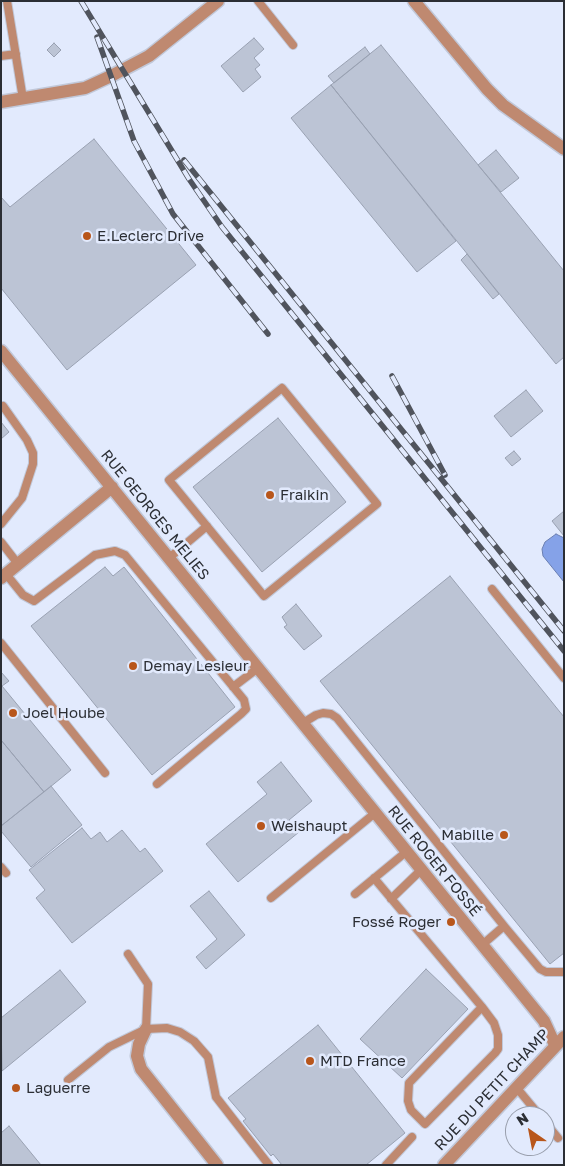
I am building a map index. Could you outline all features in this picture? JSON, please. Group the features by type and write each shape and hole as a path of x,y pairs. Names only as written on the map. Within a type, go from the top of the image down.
{"street":[{"path":"1,102 85,88 136,65 218,1"},
{"path":"414,1 487,89 503,105 564,149"},
{"name":"RUE GEORGES MELIES","path":"1,351 283,699"},
{"path":"4,576 112,487"},
{"name":"RUE ROGER FOSSÉ","path":"283,699 560,1041"},
{"path":"146,1029 139,1044 137,1056 141,1069 217,1165"},
{"name":"RUE DU PETIT CHAMP","path":"444,1165 560,1041"}],"lane":[{"path":"6,1 22,99"},
{"path":"258,1 293,45"},
{"path":"1,56 16,54"},
{"path":"282,388 377,504 264,596 207,526 170,480 282,388"},
{"path":"1,524 22,498 33,464 33,452 27,440 3,406"},
{"path":"169,558 207,526"},
{"path":"1,542 18,564"},
{"path":"4,576 23,595 34,601 95,555 115,551 125,555 244,700 246,710 157,784"},
{"path":"492,589 564,678"},
{"path":"1,643 105,773"},
{"path":"234,688 258,668"},
{"path":"302,724 322,713 332,714 337,718 540,969 546,972 564,972"},
{"path":"271,898 375,813"},
{"path":"355,894 406,852"},
{"path":"391,899 421,870"},
{"path":"374,878 482,1007 494,1023 498,1035 498,1048 425,1124 411,1110 408,1101 409,1083 482,1007"},
{"path":"482,945 504,926"},
{"path":"128,954 148,984 146,1029"},
{"path":"68,1080 109,1047 146,1029 166,1028 180,1032 203,1051 210,1064 216,1097 269,1165"},
{"path":"516,1087 532,1106"},
{"path":"555,1134 558,1138"},
{"path":"386,1165 412,1137"}],"water":[{"path":"556,534 564,538 564,582 543,556 542,549 545,542"}],"building":[{"path":"254,38 264,49 254,58 260,65 255,69 261,77 243,92 221,66"},
{"path":"54,43 61,50 54,57 47,50"},
{"path":"381,45 564,271 564,357 556,364 331,85"},
{"path":"365,47 370,54 334,83 328,76"},
{"path":"331,85 456,241 417,272 291,118"},
{"name":"E.Leclerc Drive","path":"94,139 196,265 67,370 1,288 1,197 10,207"},
{"path":"496,150 519,178 501,192 478,165"},
{"path":"467,254 499,294 493,299 461,260"},
{"path":"526,390 543,411 511,437 494,416"},
{"name":"Fraikin","path":"278,418 346,502 262,572 193,487"},
{"path":"1,422 9,432 1,439"},
{"path":"514,451 521,459 512,466 505,458"},
{"path":"564,511 564,536 552,521"},
{"name":"Demay Lesieur","path":"105,567 113,576 124,567 235,707 152,775 31,626"},
{"name":"Mabille","path":"450,576 564,717 564,953 550,964 320,681"},
{"path":"296,604 322,636 304,650 284,627 287,625 282,617"},
{"name":"Joel Hoube","path":"1,672 9,681 2,686 71,770 44,792 1,740"},
{"path":"1,740 44,792 1,826"},
{"name":"Weishaupt","path":"281,762 312,801 289,820 299,832 238,882 206,844 267,794 257,782"},
{"path":"51,786 82,825 31,867 1,831 1,826"},
{"path":"82,828 91,839 100,832 107,842 122,830 140,852 145,848 163,871 72,943 36,898 45,890 29,870"},
{"path":"209,891 245,935 206,969 196,957 217,939 190,906"},
{"path":"426,969 468,1009 402,1078 360,1039"},
{"path":"60,970 86,1002 2,1071 1,1018"},
{"name":"MTD France","path":"318,1025 405,1133 366,1165 282,1165 273,1154 271,1156 243,1121 246,1119 228,1098"},
{"path":"9,1126 41,1165 1,1165 1,1133"}],"railway":[{"path":"81,1 189,179 222,227 564,651"},
{"path":"97,37 134,141 173,214 268,334"},
{"path":"184,160 564,631"},
{"path":"392,376 445,475"}],"place":[{"name":"E.Leclerc Drive","path":"87,236"},
{"name":"Fraikin","path":"270,495"},
{"name":"Demay Lesieur","path":"133,666"},
{"name":"Joel Hoube","path":"13,713"},
{"name":"Weishaupt","path":"261,826"},
{"name":"Mabille","path":"504,835"},
{"name":"Fossé Roger","path":"451,922"},
{"name":"MTD France","path":"310,1061"},
{"name":"Laguerre","path":"16,1088"}]}
